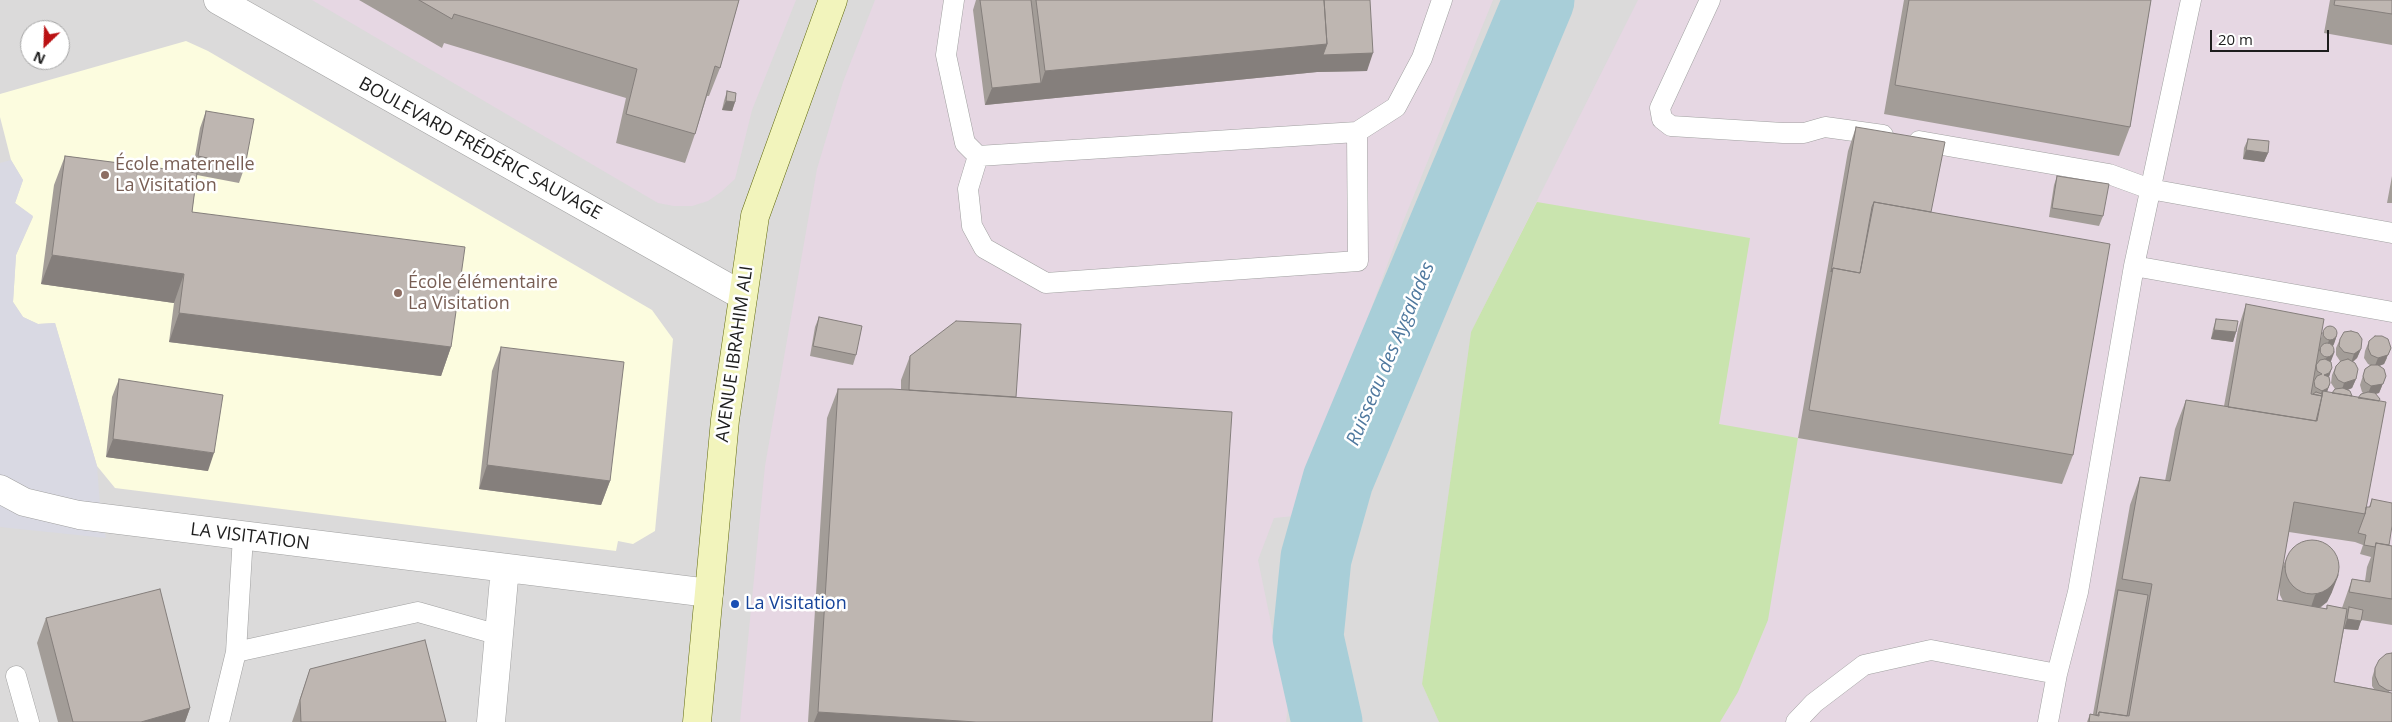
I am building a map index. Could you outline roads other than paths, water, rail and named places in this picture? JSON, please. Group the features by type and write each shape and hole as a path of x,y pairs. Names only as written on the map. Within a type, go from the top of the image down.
{"street":[{"name":"BOULEVARD FRÉDÉRIC SAUVAGE","path":"218,0 743,296"},
{"name":"AVENUE IBRAHIM ALI","path":"697,722 725,420 755,216 833,0"},
{"name":"LA VISITATION","path":"0,489 24,502 79,515 708,593"},
{"path":"491,722 505,568"}],"lane":[{"path":"954,0 946,54 964,142 978,156 1357,132 1396,107 1422,58 1442,0"},
{"path":"1710,0 1660,108 1662,119 1671,126 1783,133 1804,133 1825,127 1846,129 2109,174 2150,189 2392,233"},
{"path":"2048,722 2057,674 2078,592 2134,266 2191,0"},
{"path":"978,156 968,188 972,226 984,248 1046,283 1358,260 1357,132"},
{"path":"2134,266 2392,312"},
{"path":"219,722 236,652 243,536"},
{"path":"236,652 418,612 499,635"},
{"path":"1796,722 1814,703 1864,665 1931,650 2057,674"},
{"path":"16,676 29,722"}],"waterway":[{"name":"Ruisseau des Aygalades","path":"1327,722 1308,637 1316,558 1338,480 1539,0"}],"place":[{"name":"École maternelle La Visitation","path":"105,175"},
{"name":"École élémentaire La Visitation","path":"398,293"},
{"name":"La Visitation","path":"735,604"}]}
